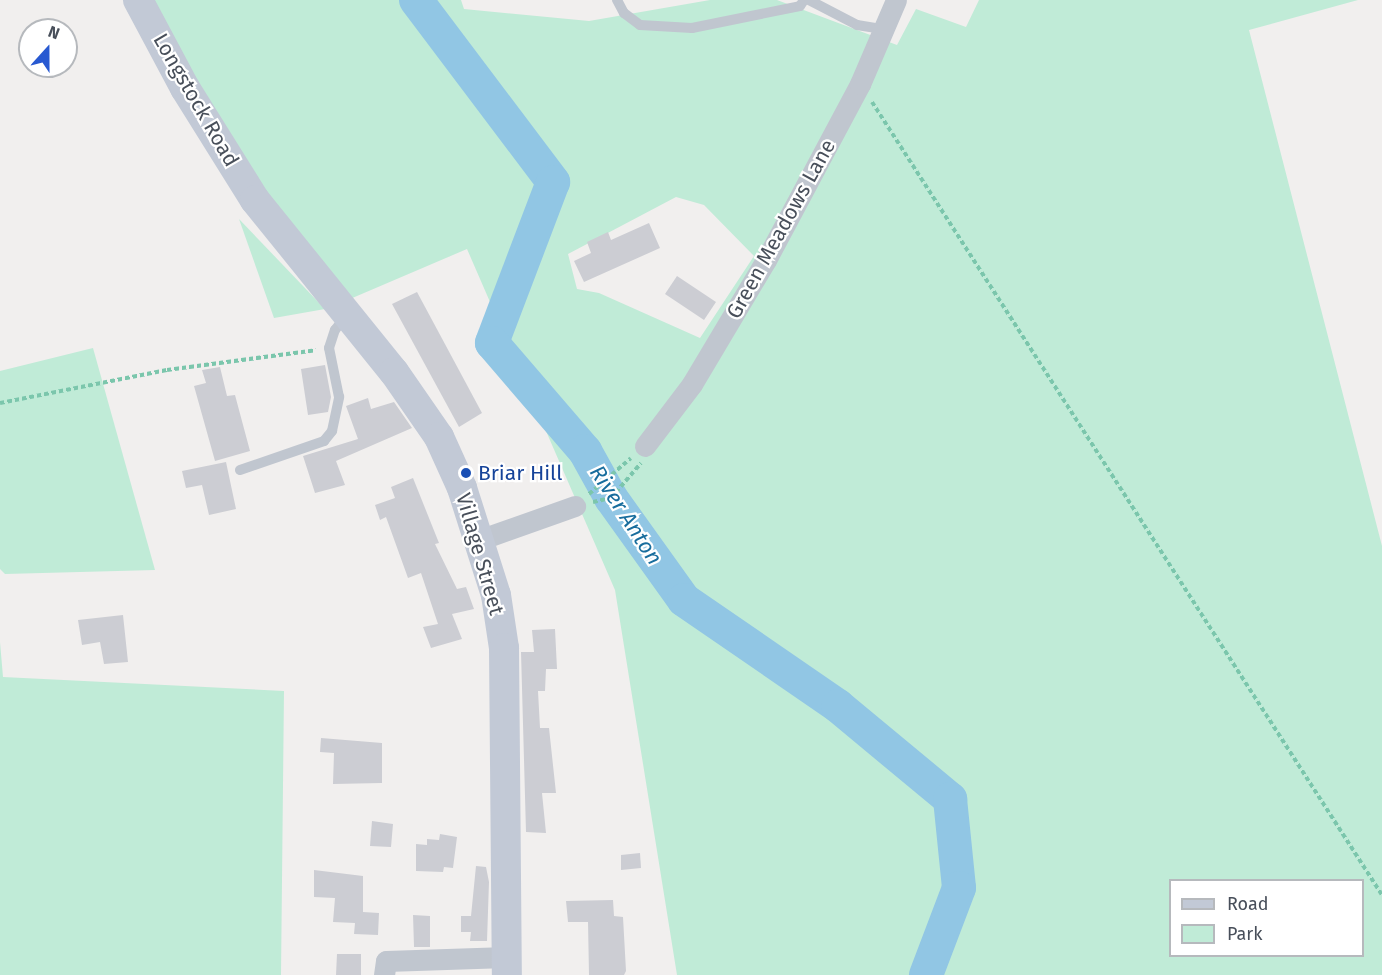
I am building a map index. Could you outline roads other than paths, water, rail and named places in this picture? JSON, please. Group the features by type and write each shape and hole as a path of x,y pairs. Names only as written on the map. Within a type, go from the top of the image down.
{"street":[{"name":"Longstock Road","path":"138,0 185,88 255,200"},
{"name":"Green Meadows Lane","path":"648,442 692,384 766,260 860,84 896,0"},
{"name":"Village Street","path":"255,200 348,314 439,437 479,540 496,595 504,648 507,966"},
{"path":"479,540 575,506"},
{"path":"384,975 386,961 507,966"}],"lane":[{"path":"617,0 624,13 640,25 692,28 800,6 807,0 858,25 883,29"},
{"path":"240,470 324,441 332,431 339,397 329,348 334,330 348,314"}],"waterway":[{"name":"River Anton","path":"416,0 553,182 492,343 585,451 611,498 684,600 838,706 950,799 959,888 926,975"}],"place":[{"name":"Briar Hill","path":"466,473"}]}
